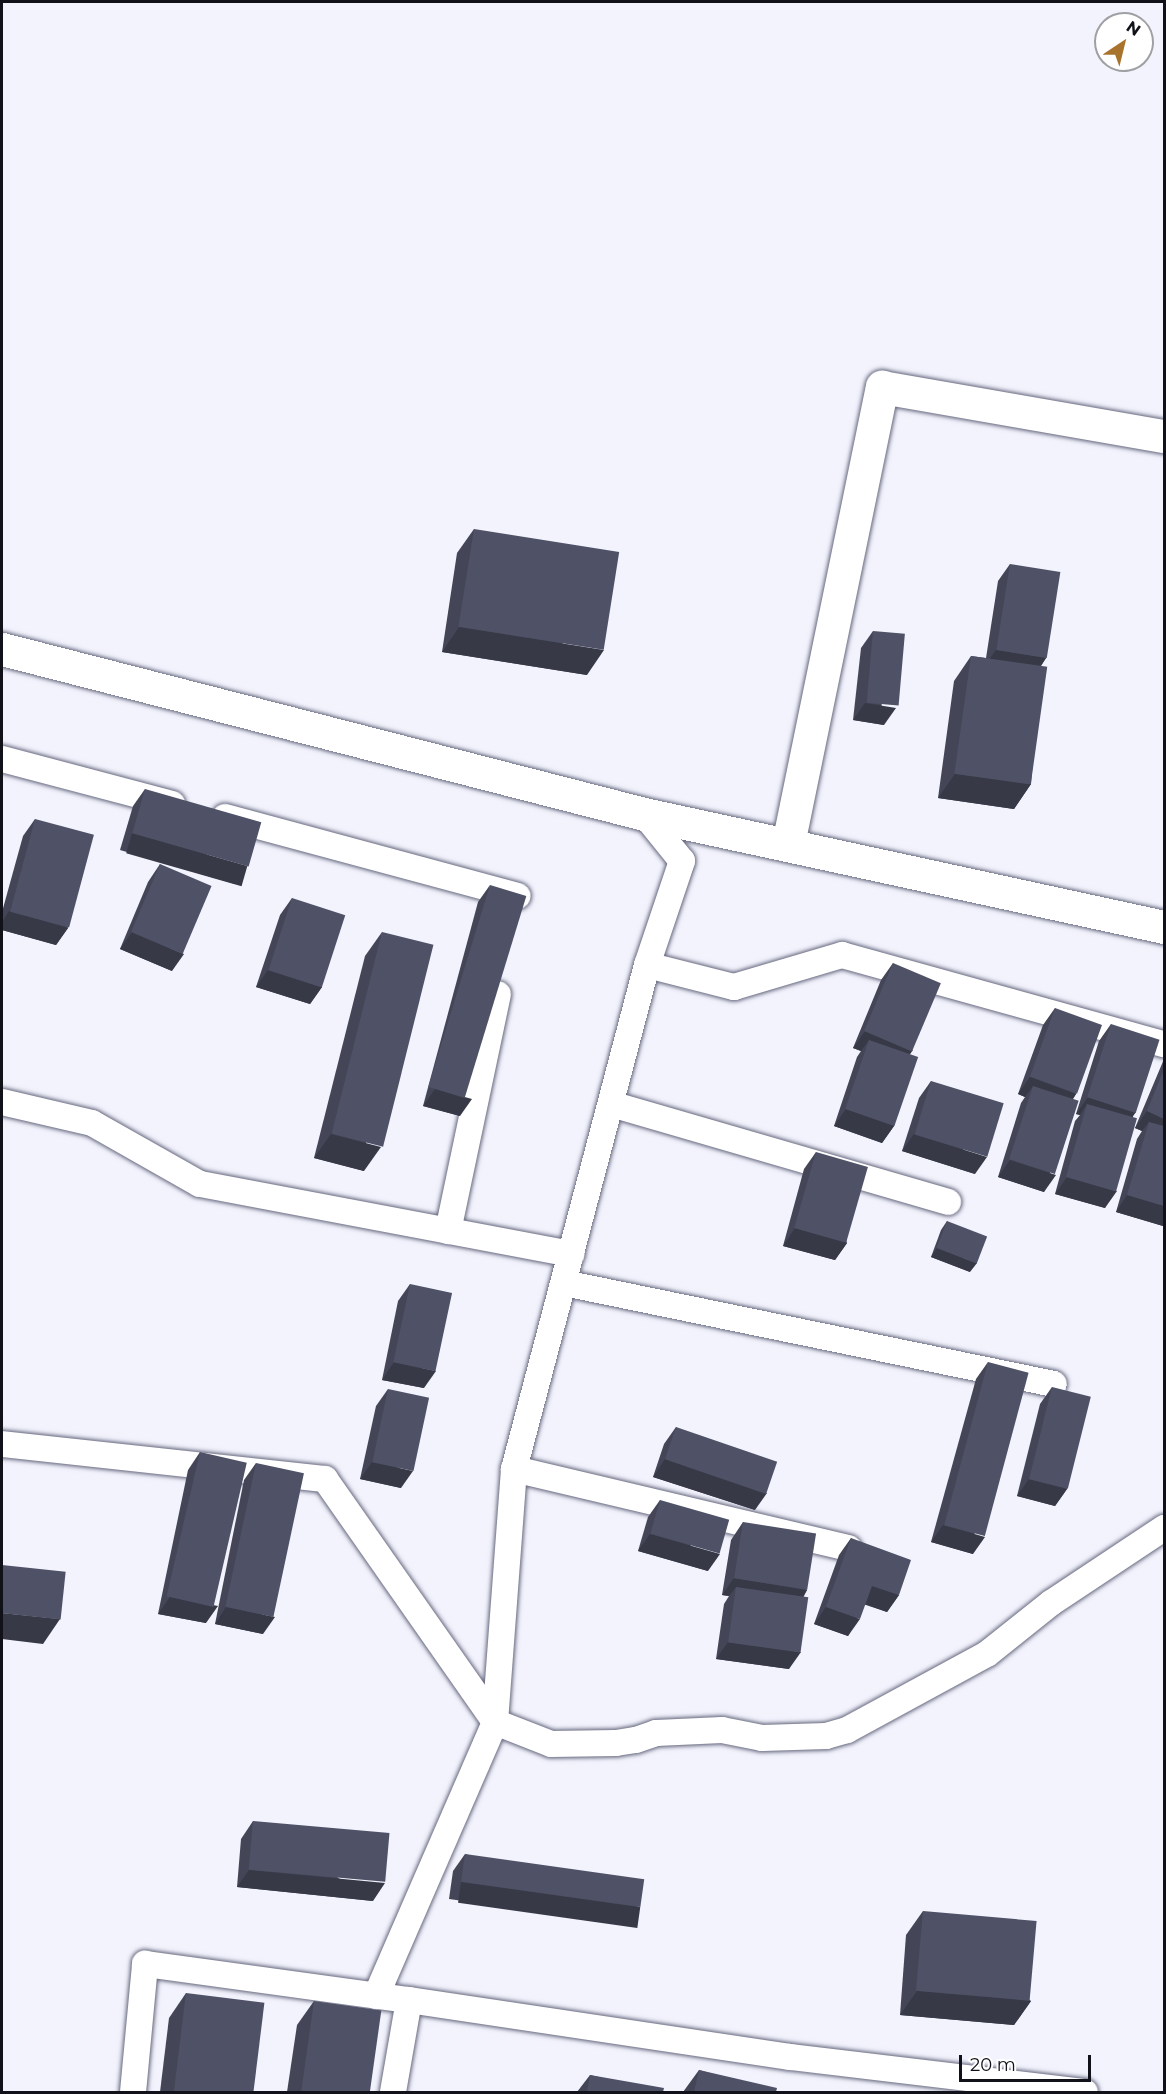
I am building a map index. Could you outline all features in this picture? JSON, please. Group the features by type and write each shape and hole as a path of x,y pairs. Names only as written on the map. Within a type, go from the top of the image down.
{"street":[{"path":"788,844 882,387 1164,436"},
{"path":"2,649 644,814 1164,927"}],"lane":[{"path":"2,759 519,894 514,918"},
{"path":"376,1996 495,1722 514,1469 647,965 682,861 644,814"},
{"path":"647,965 734,987 842,955 1164,1044"},
{"path":"448,1231 502,976"},
{"path":"2,1102 92,1123 200,1184 571,1254"},
{"path":"611,1104 948,1202"},
{"path":"564,1283 1054,1384"},
{"path":"2,1444 325,1479 495,1722 551,1744 616,1743 636,1740 656,1733 722,1730 762,1738 826,1736 847,1730 987,1654 1051,1603 1164,1528"},
{"path":"514,1469 849,1548"},
{"path":"133,2092 145,1964 409,2000 790,2057 951,2085 1085,2092"},
{"path":"393,2092 409,2000"}],"building":[{"path":"474,529 619,552 604,650 459,627"},
{"path":"1010,564 1060,572 1047,658 996,650"},
{"path":"873,631 905,634 899,706 867,703"},
{"path":"971,656 1047,667 1031,785 954,774"},
{"path":"145,789 261,822 249,867 132,833"},
{"path":"35,819 94,835 69,928 10,912"},
{"path":"160,864 212,886 183,954 131,932"},
{"path":"490,885 526,896 465,1098 428,1087"},
{"path":"292,898 345,915 322,988 269,970"},
{"path":"382,932 433,945 383,1147 332,1134"},
{"path":"893,963 941,983 912,1051 864,1031"},
{"path":"1055,1008 1102,1025 1077,1094 1030,1077"},
{"path":"1111,1024 1160,1040 1136,1113 1087,1097"},
{"path":"869,1040 918,1057 894,1126 845,1109"},
{"path":"1164,1069 1164,1119 1147,1111"},
{"path":"931,1081 1004,1103 987,1157 915,1135"},
{"path":"1033,1086 1079,1101 1055,1174 1009,1159"},
{"path":"1087,1104 1137,1118 1116,1191 1066,1177"},
{"path":"1149,1122 1164,1126 1164,1206 1127,1195"},
{"path":"816,1152 868,1167 846,1243 794,1228"},
{"path":"947,1221 987,1236 977,1263 937,1248"},
{"path":"410,1284 452,1293 435,1371 393,1362"},
{"path":"988,1362 1029,1373 985,1536 944,1525"},
{"path":"1052,1387 1091,1397 1068,1489 1029,1479"},
{"path":"388,1389 429,1398 413,1471 372,1462"},
{"path":"676,1427 777,1462 766,1494 665,1459"},
{"path":"200,1452 247,1463 213,1607 167,1596"},
{"path":"256,1463 304,1473 273,1617 225,1607"},
{"path":"660,1500 729,1520 720,1553 650,1534"},
{"path":"743,1522 816,1534 807,1590 734,1578"},
{"path":"851,1538 911,1560 899,1595 872,1586 860,1619 826,1607"},
{"path":"2,1565 66,1572 61,1619 2,1613"},
{"path":"736,1587 808,1597 800,1653 728,1642"},
{"path":"253,1821 389,1833 385,1882 249,1870"},
{"path":"465,1854 644,1879 640,1907 461,1882"},
{"path":"923,1911 1037,1921 1030,2001 916,1991"},
{"path":"186,1993 264,2003 253,2092 174,2092"},
{"path":"314,2001 381,2010 370,2092 301,2092"},
{"path":"699,2070 777,2088 776,2092 694,2092"},
{"path":"590,2075 664,2088 663,2092 587,2092"}]}
